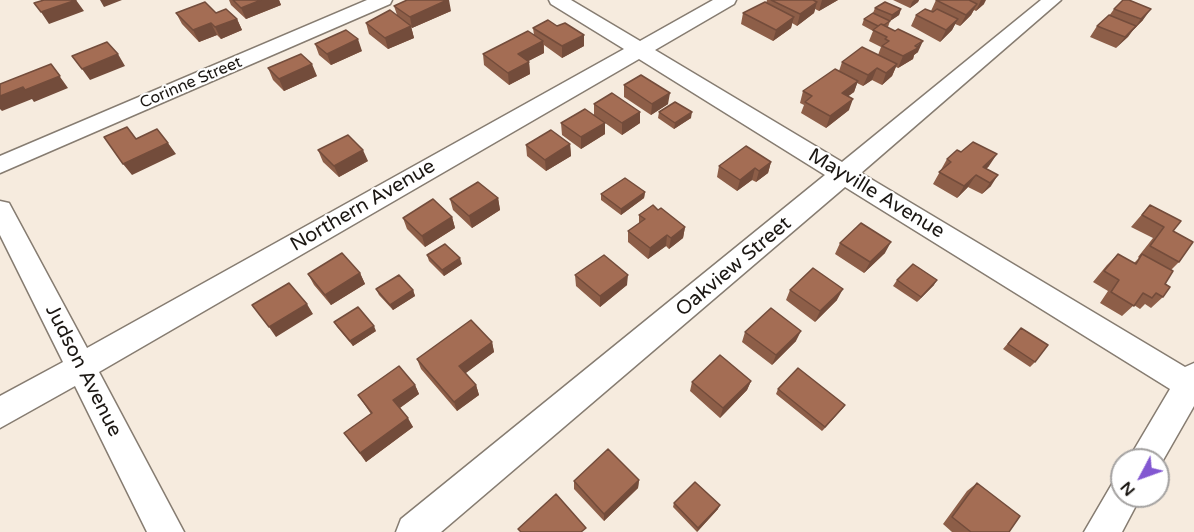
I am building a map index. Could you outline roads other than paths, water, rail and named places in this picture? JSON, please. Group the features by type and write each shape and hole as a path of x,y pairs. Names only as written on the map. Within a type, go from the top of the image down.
{"street":[{"name":"Corinne Street","path":"0,165 383,0"},
{"name":"Mayville Avenue","path":"558,0 1192,384"},
{"name":"Northern Avenue","path":"0,413 727,0"},
{"name":"Oakview Street","path":"414,532 1052,0"},
{"name":"Judson Avenue","path":"0,210 166,532"},
{"path":"1152,448 1192,384"},
{"path":"1102,532 1117,508"}]}
